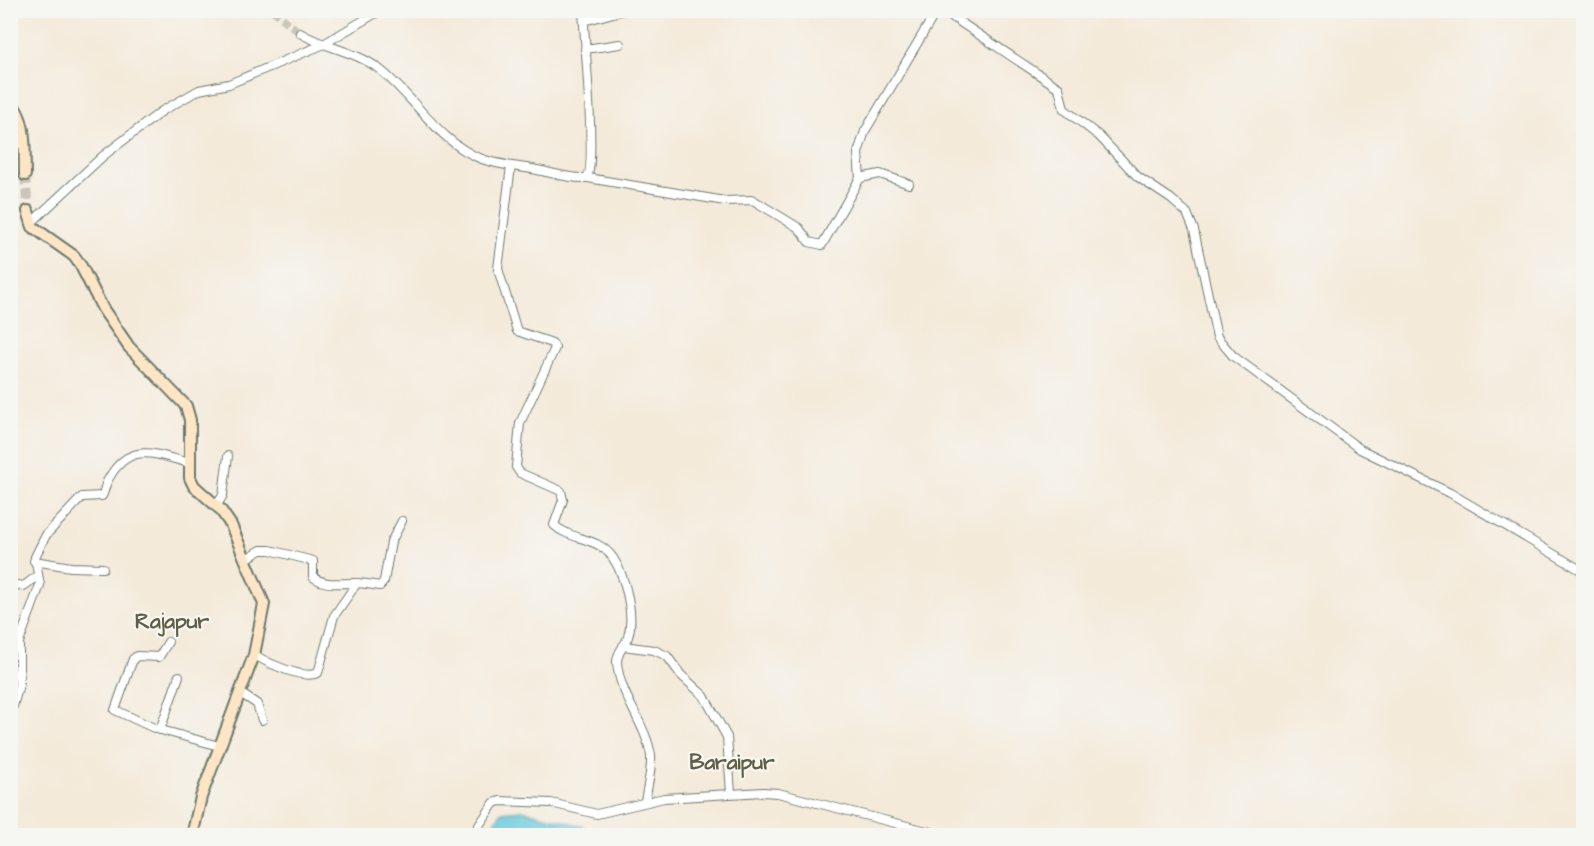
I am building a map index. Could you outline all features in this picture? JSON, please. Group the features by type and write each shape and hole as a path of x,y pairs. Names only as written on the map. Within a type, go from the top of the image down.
{"street":[{"path":"31,223 81,175 149,119 199,90 229,84 322,45 381,10"},
{"path":"583,10 591,137 591,172 585,178"},
{"path":"300,33 322,45 364,59 379,68 460,147 482,159 725,201 753,200 783,216 799,228 809,242 818,246 826,242 860,178 858,153 865,131 939,10 1059,88 1064,109 1099,136 1138,177 1171,199 1187,213 1197,243 1217,337 1233,356 1360,448 1450,493 1584,572"},
{"path":"584,21 620,11"},
{"path":"585,50 620,44"},
{"path":"10,102 19,114 25,175"},
{"path":"10,148 23,141"},
{"path":"512,166 498,276 518,331 546,340 555,348 520,423 516,467 520,473 561,491 563,500 553,522 556,528 596,542 613,559 622,577 630,621 629,636 617,657 620,679 642,726 651,758 645,802"},
{"path":"860,178 880,174 909,184"},
{"path":"28,211 31,223 74,256 124,341 186,406 190,420 189,463 194,486 231,525 264,604 255,655 201,797 192,836"},
{"path":"10,717 20,676 19,642 39,588 34,561 44,538 68,509 83,496 102,496 108,479 128,456 146,453 189,463"},
{"path":"216,507 223,495 228,456"},
{"path":"246,559 265,549 277,551 313,561 313,576 318,580 335,585 383,584 388,550 402,521"},
{"path":"34,561 71,567 103,568"},
{"path":"10,584 24,586 37,576"},
{"path":"255,655 273,665 316,675 322,666 334,616 357,583"},
{"path":"168,642 159,657 135,657 114,708 118,714 160,730 219,746"},
{"path":"623,646 654,650 667,656 681,675 704,696 727,737 731,793"},
{"path":"10,673 20,676"},
{"path":"160,730 178,676"},
{"path":"240,693 257,704 262,720"},
{"path":"472,836 494,803 500,801 551,803 591,814 645,802 731,793 778,793 946,836"}],"water":[{"path":"522,810 583,826 582,835 488,835 502,812"}],"tunnel":[{"path":"273,10 300,33"},
{"path":"25,175 28,211"}],"district":[{"name":"Rajapur","path":"172,621"},
{"name":"Baraipur","path":"732,762"}]}
